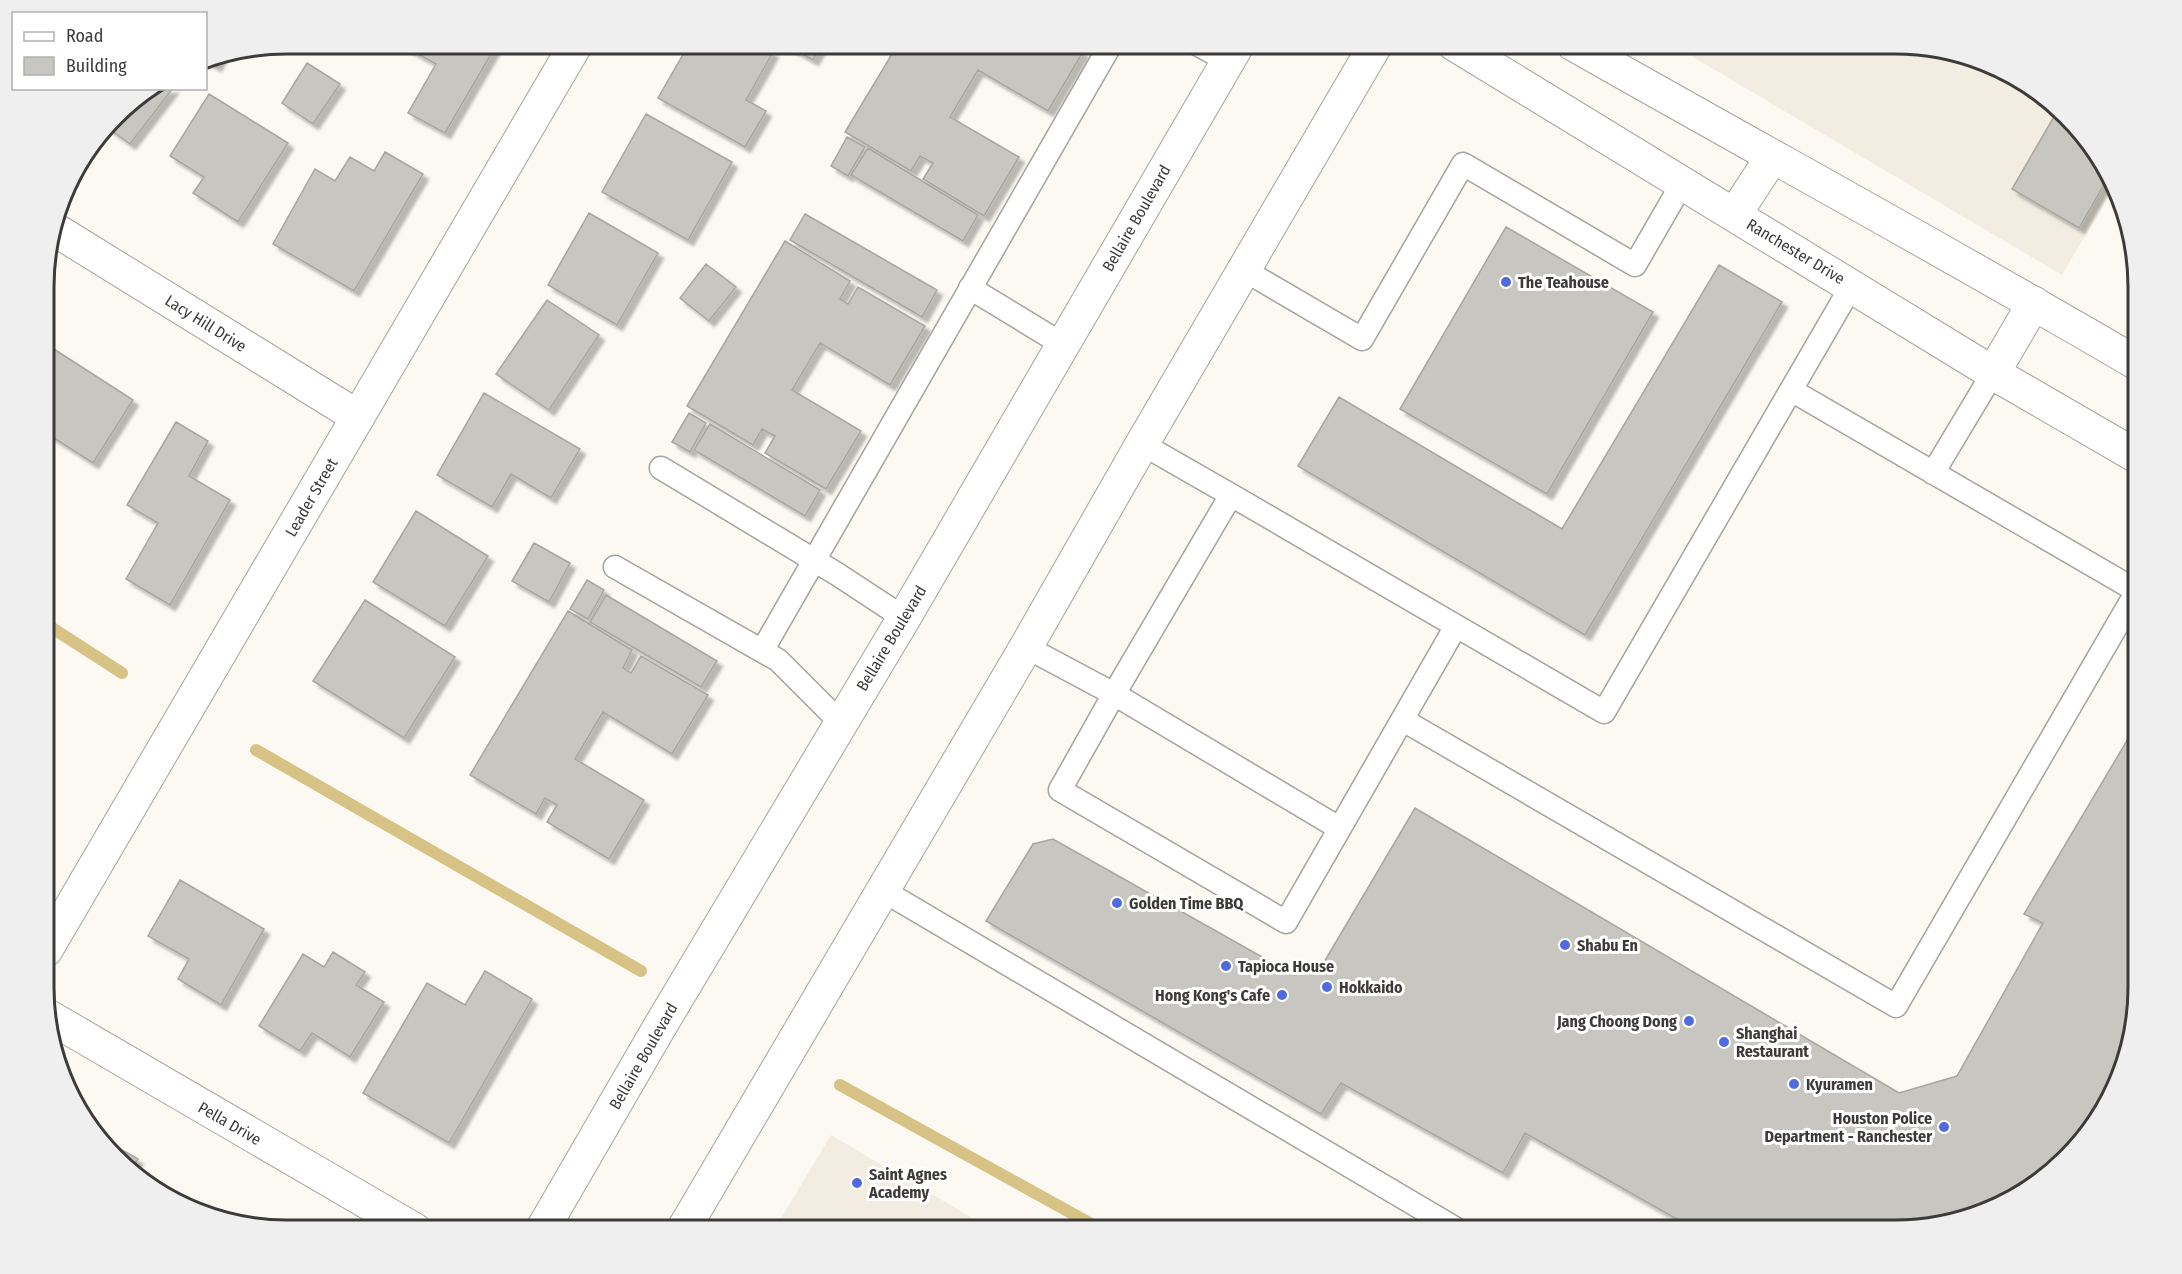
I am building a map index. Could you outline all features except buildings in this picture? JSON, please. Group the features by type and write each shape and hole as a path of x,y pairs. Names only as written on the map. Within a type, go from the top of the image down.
{"street":[{"name":"Leader Street","path":"54,936 570,54"},
{"name":"Bellaire Boulevard","path":"548,1220 665,1018 904,618 1232,54"},
{"path":"689,1220 1026,647 1370,54"},
{"name":"Ranchester Drive","path":"1471,54 1993,373 2128,451"},
{"path":"1591,54 1892,222 2128,358"},
{"path":"1734,214 1772,157"},
{"name":"Lacy Hill Drive","path":"60,233 358,417"},
{"path":"1993,373 2034,303"},
{"name":"Pella Drive","path":"57,1021 398,1220"}],"lane":[{"path":"762,651 1105,54"},
{"path":"1244,270 1362,339 1463,164 1635,265 1683,182"},
{"path":"1142,444 1604,712 1852,285"},
{"path":"970,288 1062,344"},
{"path":"1933,473 1993,373"},
{"path":"1791,390 2128,586"},
{"path":"661,468 904,618"},
{"path":"1231,495 1060,790 1286,922 1456,626"},
{"path":"615,567 778,660 841,723"},
{"path":"1403,720 1896,1006 2128,606"},
{"path":"1026,647 1114,694 1339,828"},
{"path":"882,890 1441,1220"}],"shaded area":[{"path":"1688,54 1910,54 1940,58 1970,66 2011,85 2037,102 2070,133 2089,158 2109,195 2062,275"},
{"name":"Saint Agnes Academy","path":"831,1135 976,1220 780,1220"}],"waterway":[{"path":"54,629 122,673"},
{"path":"256,750 641,971"},
{"path":"840,1085 1084,1220"}],"place":[{"name":"The Teahouse","path":"1506,282"},
{"name":"Golden Time BBQ","path":"1117,903"},
{"name":"Shabu En","path":"1565,945"},
{"name":"Tapioca House","path":"1226,966"},
{"name":"Hokkaido","path":"1327,987"},
{"name":"Hong Kong's Cafe","path":"1282,995"},
{"name":"Jang Choong Dong","path":"1689,1021"},
{"name":"Shanghai Restaurant","path":"1724,1042"},
{"name":"Kyuramen","path":"1794,1084"},
{"name":"Houston Police Department - Ranchester","path":"1944,1127"},
{"name":"Saint Agnes Academy","path":"857,1183"}]}
